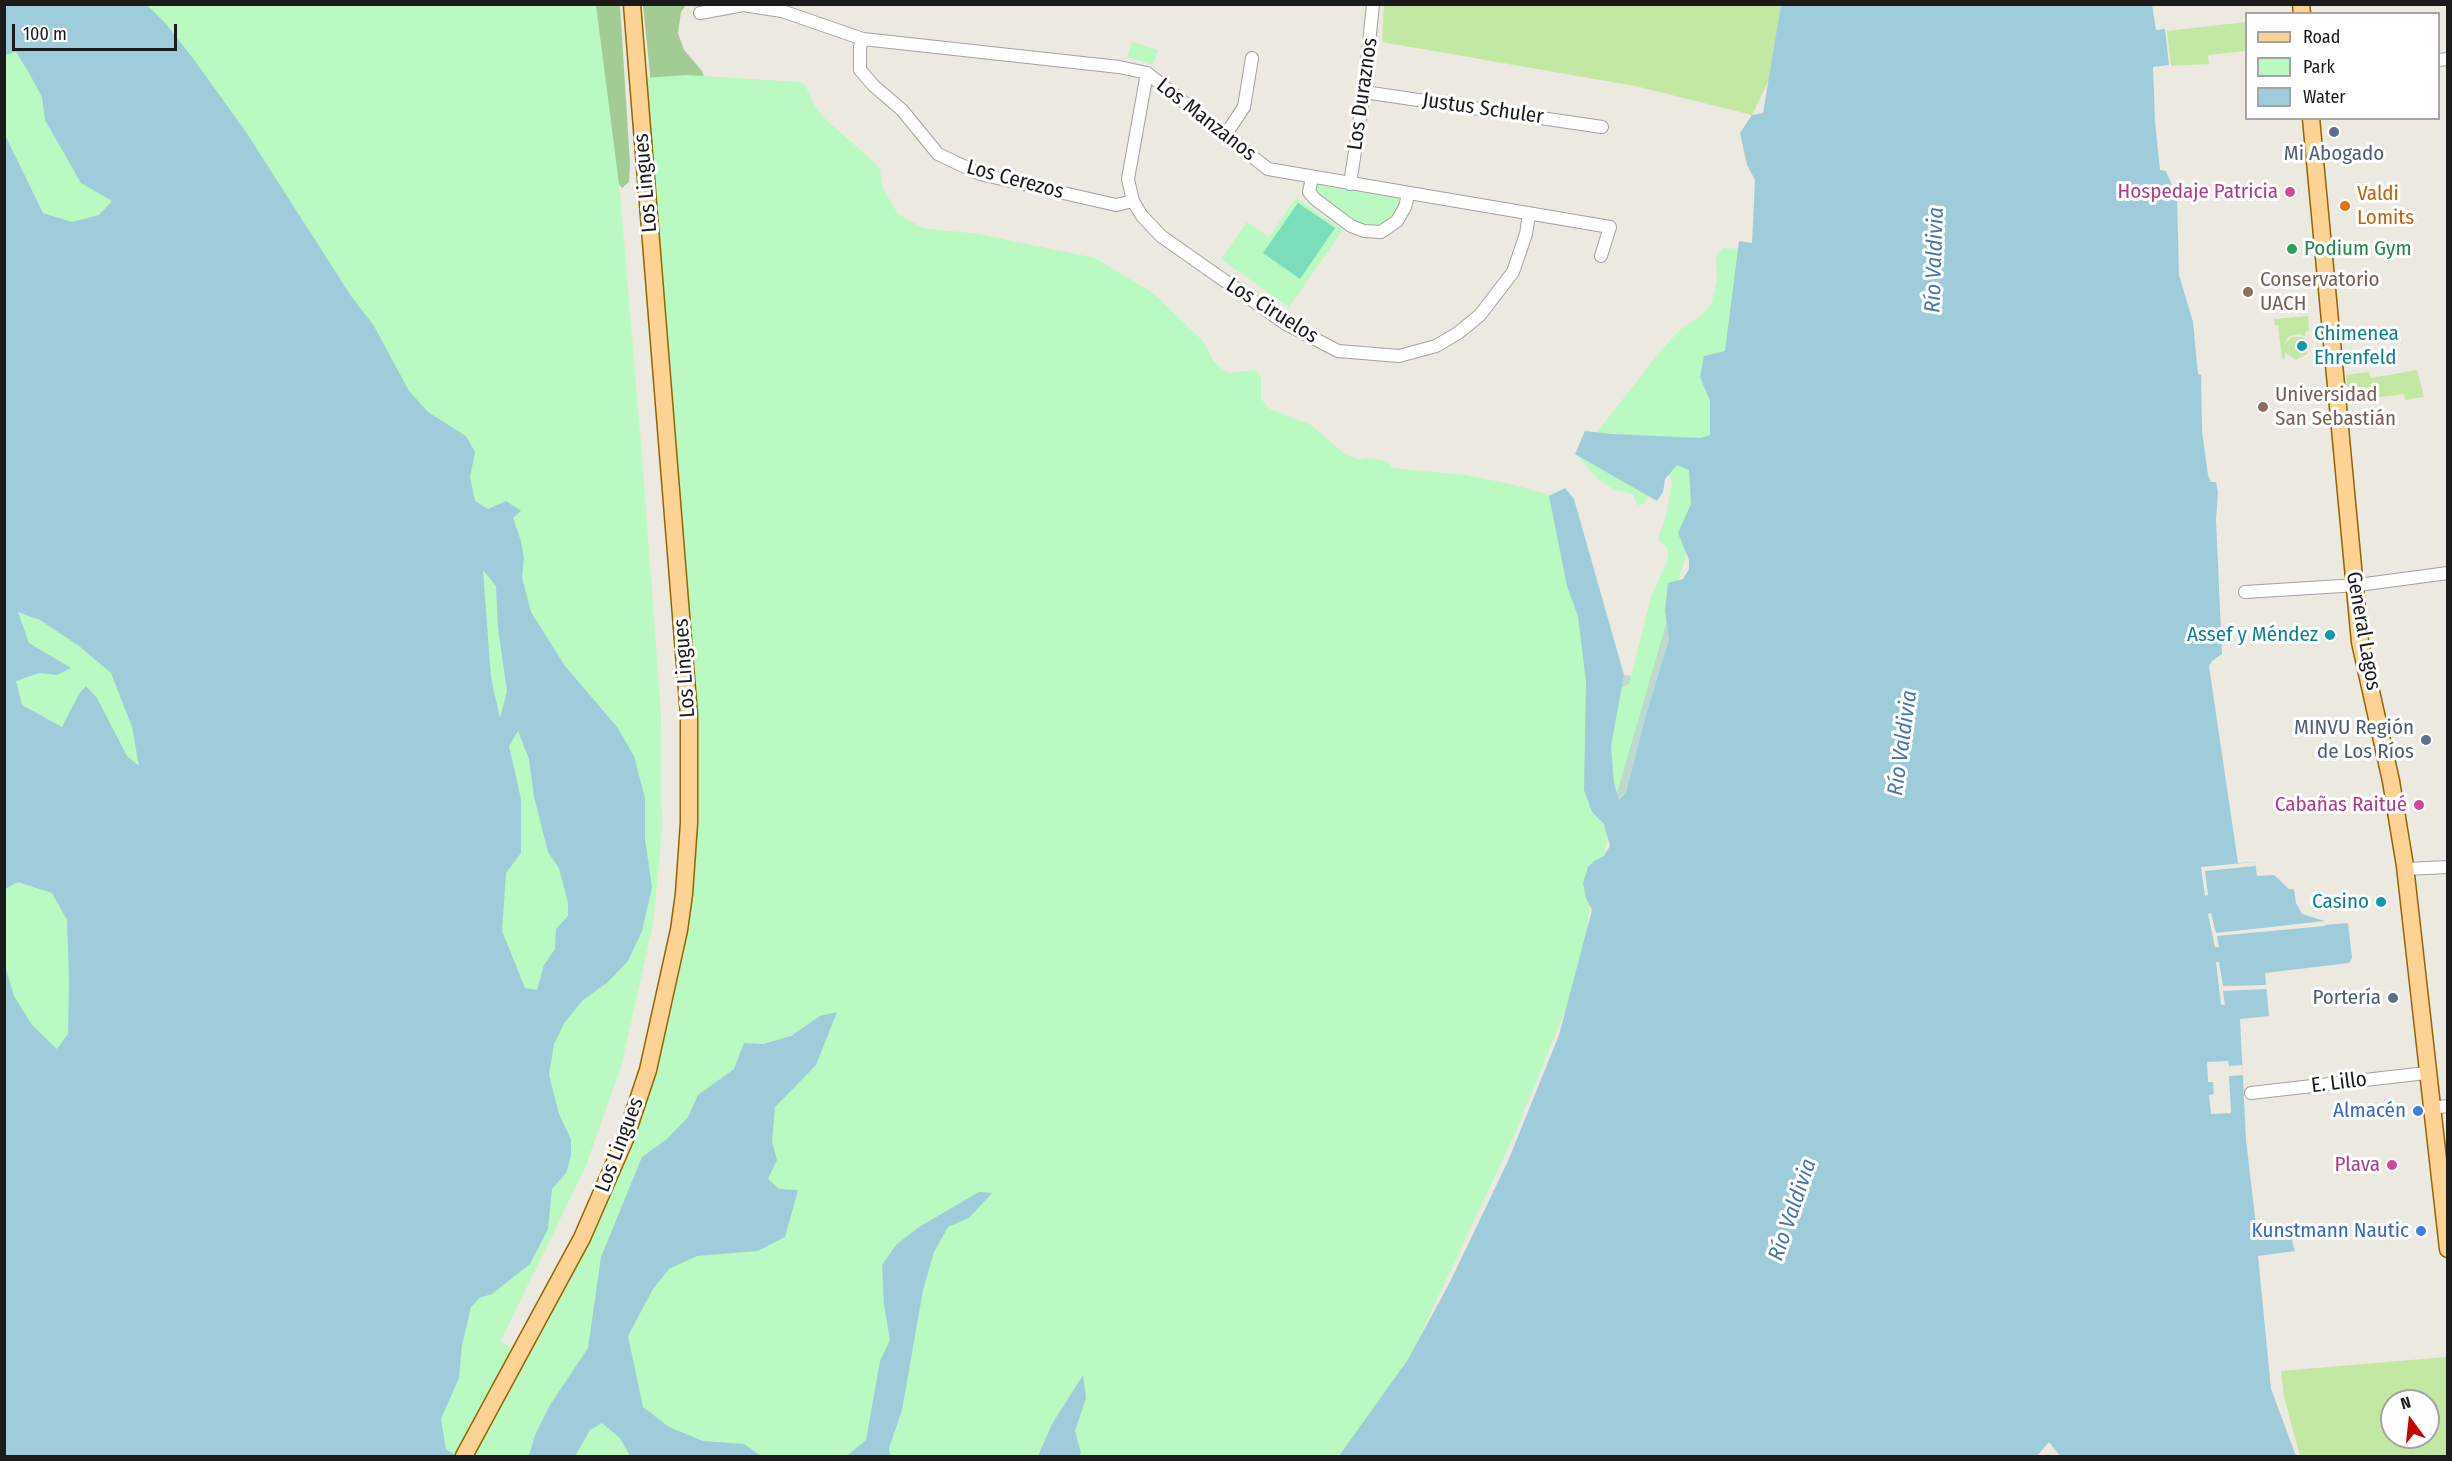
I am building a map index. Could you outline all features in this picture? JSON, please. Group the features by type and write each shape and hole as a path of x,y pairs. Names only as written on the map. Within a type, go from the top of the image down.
{"main road":[{"name":"Los Lingues","path":"464,1456 545,1307 597,1205 625,1139 645,1079 679,930 687,858 690,787 688,715 632,4"},
{"name":"General Lagos","path":"2311,120 2353,586 2360,642 2392,788 2405,869 2426,1073 2439,1107 2448,1249"}],"street":[{"name":"Los Duraznos","path":"1350,184 1364,92 1373,4"},
{"name":"Los Manzanos","path":"700,13 742,5 793,14 863,39 1119,67 1147,73 1268,169 1408,195 1610,227 1601,256"},
{"name":"Los Cerezos","path":"863,39 860,47 860,70 874,87 902,110 938,154 956,165 980,174 1116,205 1133,201"},
{"path":"1226,134 1246,99 1252,58"},
{"name":"Los Ciruelos","path":"1147,73 1128,179 1133,201 1142,216 1161,236 1286,324 1338,351 1376,356 1399,356 1436,346 1480,315 1513,272 1526,234 1529,214"},
{"name":"Justus Schuler","path":"1364,92 1602,127"},
{"path":"1312,178 1310,192 1315,199 1351,226 1364,231 1381,232 1397,221 1405,207 1408,195"},
{"path":"2245,592 2353,586 2448,573"},
{"path":"2405,869 2448,867"},
{"name":"E. Lillo","path":"2251,1093 2426,1073"}],"green space":[{"path":"4,5 596,5 620,192 643,469 661,714 662,831 653,924 621,1067 585,1168 500,1342 527,1354 648,1074 688,829 644,78 687,75 799,82 805,85 813,103 824,118 880,170 883,189 898,214 923,228 978,234 1095,258 1153,293 1204,342 1213,361 1222,369 1230,373 1255,370 1261,376 1261,399 1270,409 1311,425 1346,455 1360,460 1369,458 1387,461 1392,468 1465,475 1511,484 1556,497 1623,687 1629,684 1651,597 1668,559 1668,549 1658,539 1666,515 1672,481 1669,476 1663,477 1656,483 1644,504 1637,505 1633,494 1613,489 1598,479 1578,456 1663,348 1683,327 1700,317 1711,305 1717,281 1716,256 1723,248 1741,249 1726,417 1617,793 1603,859 1586,896 1590,907 1584,948 1572,994 1513,1138 1397,1384 1346,1456 372,1456 5,1160"},
{"path":"595,5 620,5 630,164 629,182 622,188 614,177"},
{"path":"643,5 686,5 681,12 678,33 684,50 702,71 706,82 650,144 650,74"},
{"path":"1384,5 1781,5 1770,78 1752,115 1635,86 1382,42"},
{"path":"2245,22 2245,51 2208,55 2209,64 2171,66 2167,31"},
{"path":"1132,42 1158,50 1153,65 1127,57"},
{"path":"1316,185 1402,199 1403,202 1393,220 1379,229 1362,228 1314,193"},
{"path":"1296,198 1343,230 1289,307 1221,259 1247,222 1269,237"},
{"path":"1298,203 1335,228 1300,279 1263,253"},
{"path":"2308,316 2309,331 2305,332 2305,336 2299,334 2288,337 2284,344 2292,337 2303,337 2308,343 2307,354 2296,360 2285,352 2285,358 2282,359 2278,325 2275,325 2274,319"},
{"path":"2417,370 2424,397 2405,400 2404,394 2348,401 2346,375 2369,372 2371,378"},
{"path":"1665,611 1669,639 1646,714 1626,792 1618,800 1611,746 1624,675 1632,676"},
{"path":"2446,1357 2447,1456 2300,1456 2284,1397 2281,1371"}],"water":[{"path":"5,5 147,5 166,24 246,132 351,296 374,326 409,391 428,412 466,436 475,452 470,477 475,501 488,509 506,501 521,511 513,518 521,541 524,558 522,578 531,612 565,666 617,727 634,756 645,798 645,839 652,887 642,931 628,961 608,982 583,1000 565,1022 554,1044 549,1075 559,1114 571,1139 571,1156 566,1173 552,1189 548,1229 530,1264 492,1294 479,1298 471,1307 462,1345 459,1378 441,1419 446,1449 456,1456 5,1456 4,962 14,996 32,1025 57,1049 68,1034 69,978 67,920 52,893 18,882 5,889 5,135 43,213 72,222 99,215 112,201 81,183 45,120 42,97 28,71 16,52 5,55","holes":["483,570 496,586 498,628 507,691 500,718 491,678","18,612 40,620 79,646 111,673 132,727 139,766 127,756 97,698 86,686 79,694 62,727 22,705 16,681 39,673 57,675 71,668 29,643","518,731 529,759 534,797 548,852 559,868 568,903 568,916 556,929 555,949 544,965 537,990 525,988 502,931 506,873 521,853 521,799 509,746"]},
{"name":"Río Valdivia","path":"1781,5 2152,5 2156,30 2165,29 2169,65 2153,67 2155,121 2160,170 2166,171 2177,198 2179,275 2193,322 2198,374 2201,375 2202,431 2208,475 2211,482 2216,482 2218,492 2216,520 2222,654 2209,666 2238,863 2255,862 2257,876 2274,875 2289,889 2294,889 2296,903 2302,914 2325,921 2325,925 2348,923 2352,958 2349,963 2265,973 2269,1016 2240,1019 2246,1139 2257,1235 2268,1234 2269,1239 2291,1237 2295,1251 2258,1256 2271,1389 2296,1456 2060,1456 2049,1442 2037,1456 1339,1456 1407,1361 1450,1282 1508,1161 1559,1035 1592,910 1586,898 1583,883 1588,867 1604,856 1610,846 1604,824 1592,812 1584,790 1586,682 1578,616 1567,586 1549,496 1565,488 1574,499 1624,675 1611,746 1614,783 1619,800 1626,792 1646,714 1669,639 1665,611 1668,583 1683,579 1689,569 1689,560 1678,533 1691,504 1689,470 1677,465 1665,479 1663,492 1657,501 1575,454 1585,431 1701,438 1710,435 1710,401 1700,377 1704,356 1725,351 1739,241 1752,243 1755,180 1747,165 1740,133 1752,115 1763,113"},
{"path":"837,1012 816,1065 775,1107 772,1142 777,1160 768,1179 779,1189 798,1190 785,1237 758,1251 697,1256 669,1269 653,1289 628,1336 643,1407 669,1427 703,1441 744,1444 761,1456 630,1456 620,1438 602,1423 590,1430 575,1456 529,1456 535,1435 550,1405 588,1348 601,1257 642,1157 667,1139 688,1117 698,1095 734,1069 744,1043 763,1044 791,1036 820,1016"},
{"path":"979,1192 992,1193 969,1218 948,1227 934,1252 923,1290 902,1410 889,1448 890,1456 847,1456 866,1440 880,1361 890,1340 884,1305 882,1265 896,1245 919,1227"},
{"path":"1083,1375 1086,1398 1075,1431 1081,1453 1079,1456 1038,1456 1052,1424"}],"pier":[{"path":"2255,862 2255,866 2205,871 2208,895 2205,896 2201,867"},
{"path":"2211,913 2216,933 2325,921 2325,926 2217,936 2219,947 2215,947 2208,914"},
{"path":"2216,962 2219,962 2223,986 2266,985 2267,989 2223,991 2225,1005 2221,1005"},
{"path":"2228,1061 2229,1066 2242,1065 2243,1075 2229,1076 2231,1113 2211,1114 2209,1095 2214,1094 2213,1082 2208,1082 2207,1062"}],"place":[{"name":"Mi Abogado","path":"2334,132"},
{"name":"Hospedaje Patricia","path":"2290,192"},
{"name":"Valdi Lomits","path":"2345,206"},
{"name":"Podium Gym","path":"2292,249"},
{"name":"Conservatorio UACH","path":"2248,292"},
{"name":"Chimenea Ehrenfeld","path":"2302,346"},
{"name":"Universidad San Sebastián","path":"2263,407"},
{"name":"Assef y Méndez","path":"2330,635"},
{"name":"MINVU Región de Los Ríos","path":"2426,740"},
{"name":"Cabañas Raitué","path":"2419,805"},
{"name":"Casino","path":"2381,902"},
{"name":"Portería","path":"2393,998"},
{"name":"Almacén","path":"2418,1111"},
{"name":"Plava","path":"2392,1165"},
{"name":"Kunstmann Nautic","path":"2421,1231"}]}
